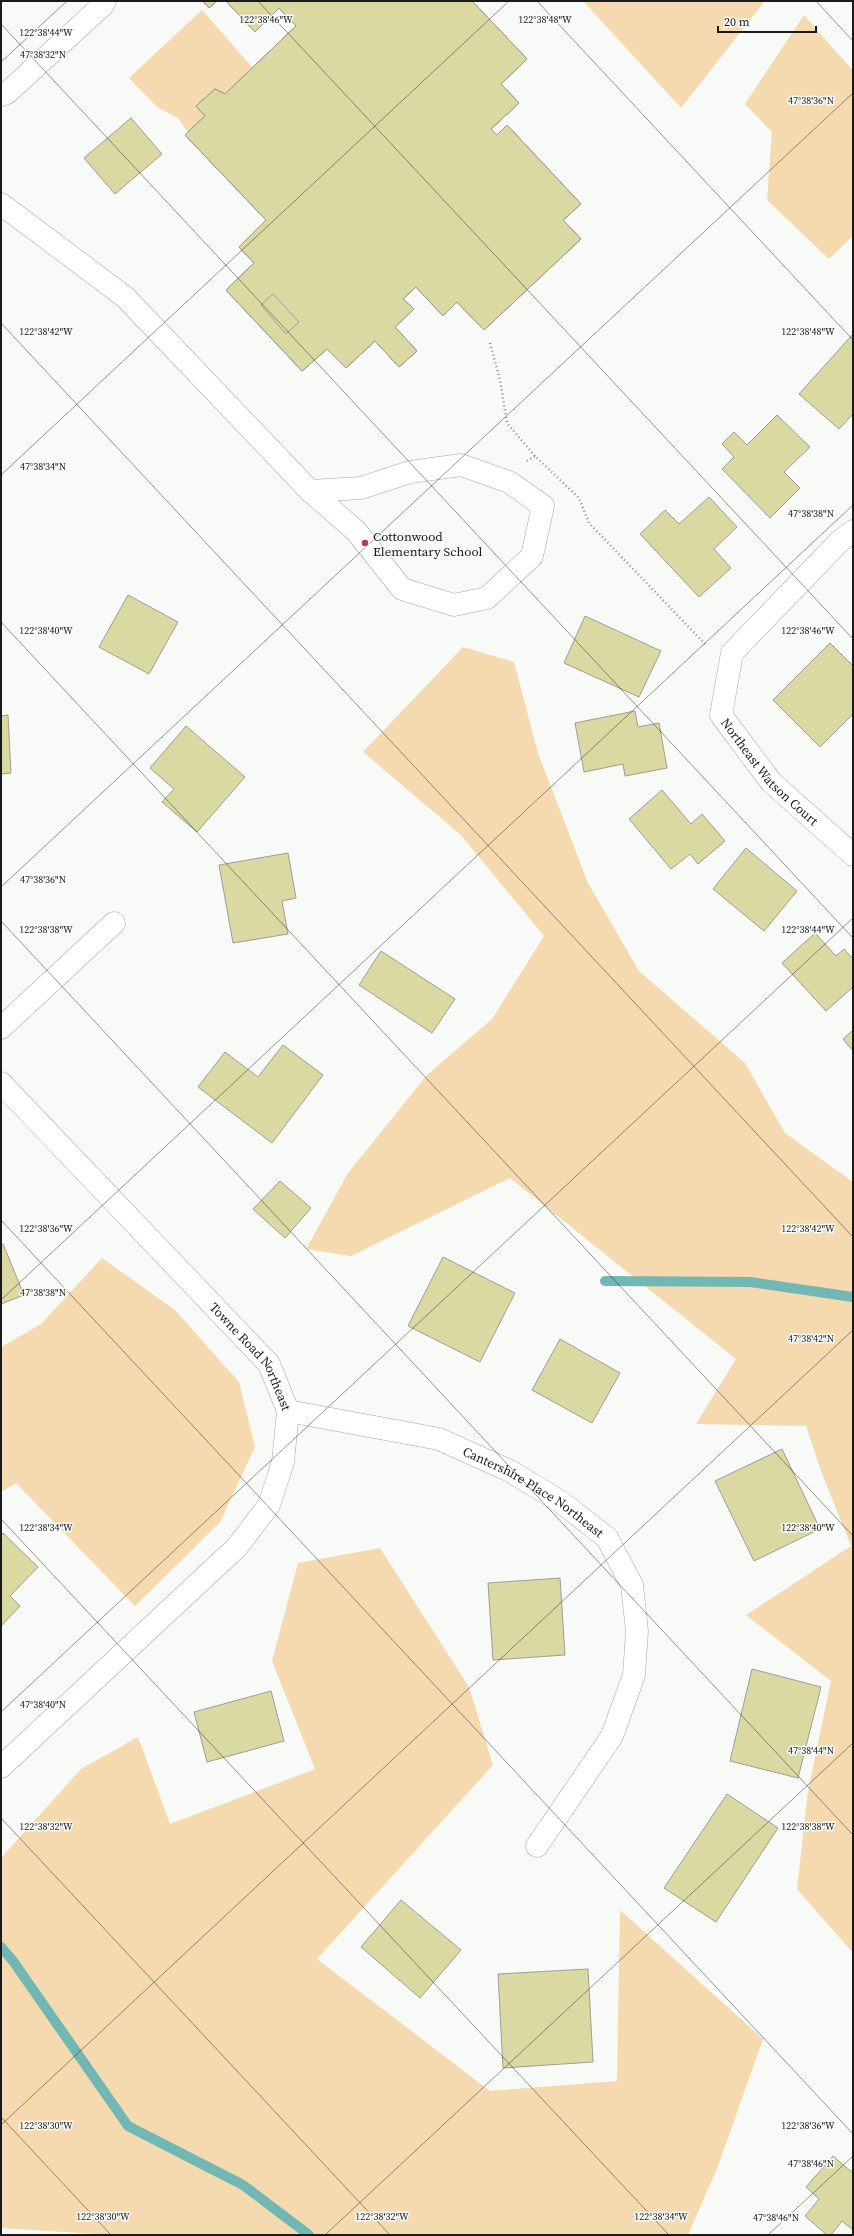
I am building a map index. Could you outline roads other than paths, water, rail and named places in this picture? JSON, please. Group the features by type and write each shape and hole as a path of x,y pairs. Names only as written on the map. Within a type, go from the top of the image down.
{"street":[{"path":"1,95 7,93 102,6 105,1"},
{"path":"1,204 125,297 310,491 356,531 402,589 454,605 487,598 532,556 543,506 509,482 461,465 410,472 361,488 310,491"},
{"name":"Northeast Watson Court","path":"853,531 840,541 732,653 721,715 771,782 853,854"},
{"path":"1,1028 114,922"},
{"name":"Towne Road Northeast","path":"1,1083 269,1364 288,1411 283,1462 269,1505 237,1547 1,1767"},
{"name":"Cantershire Place Northeast","path":"288,1411 439,1439 510,1471 561,1502 607,1538 632,1585 636,1631 634,1675 612,1736 537,1846"}],"waterway":[{"path":"605,1281 750,1282 853,1297"},
{"path":"1,1947 13,1961 128,2126 243,2185 309,2235"}],"place":[{"name":"Cottonwood Elementary School","path":"365,543"}]}
